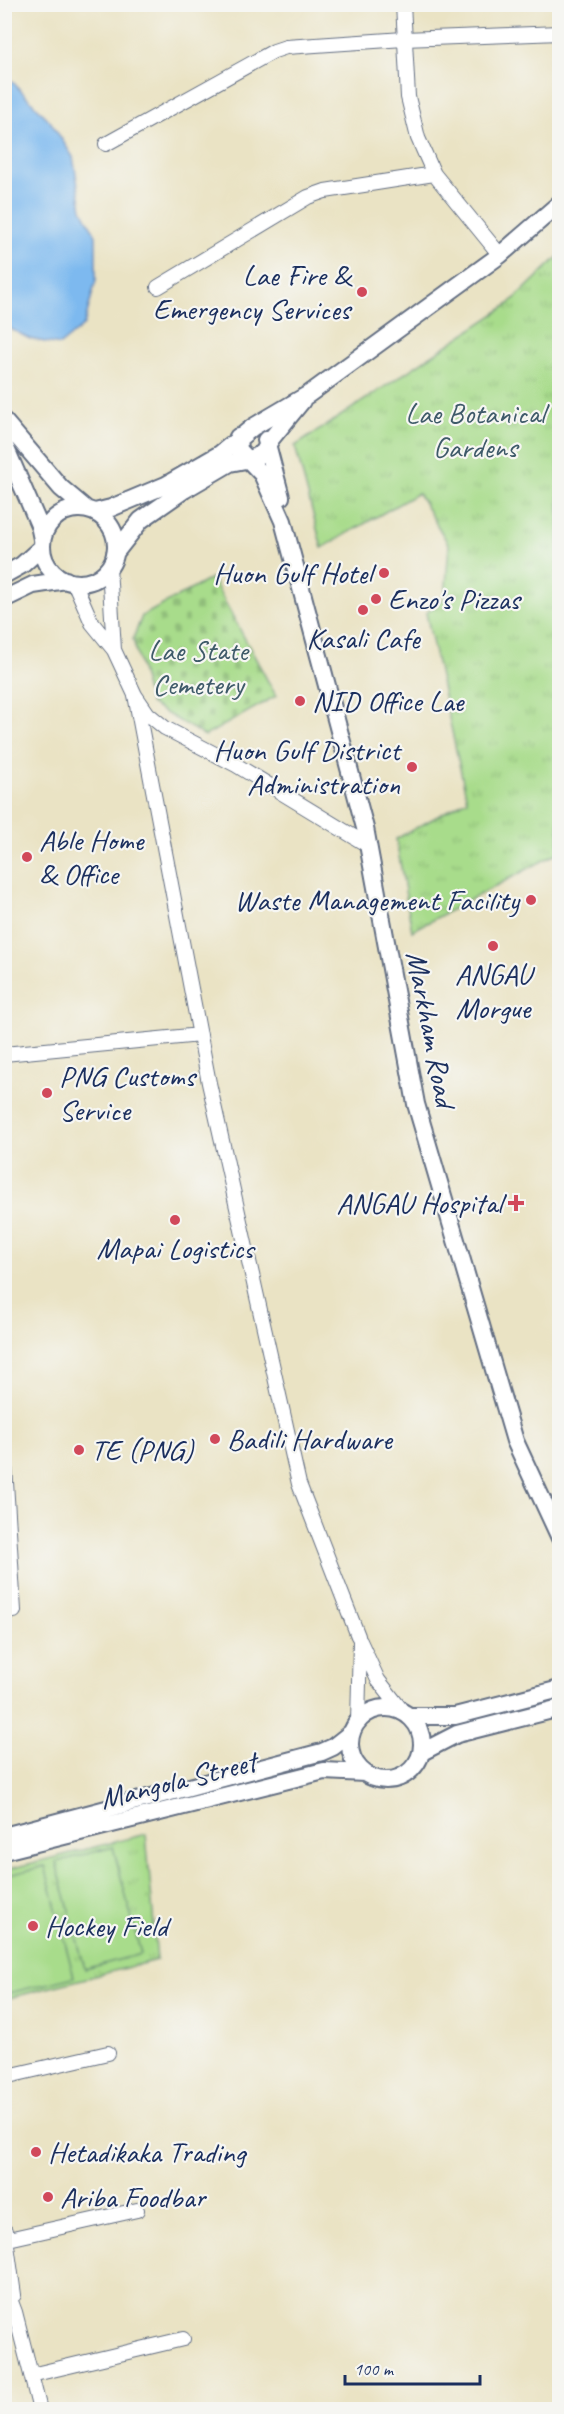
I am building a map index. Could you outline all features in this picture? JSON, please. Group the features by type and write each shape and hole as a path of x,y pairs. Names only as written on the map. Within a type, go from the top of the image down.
{"main road":[{"path":"4,575 22,566 42,543 46,528 63,512 74,509 91,511 111,508 166,484 220,454 242,435 309,394 500,255 560,203"},
{"path":"4,599 33,585 94,580 112,560 141,520 230,463 260,455 309,394"},
{"path":"4,422 61,488 105,520 116,541 112,560"},
{"path":"242,435 255,431 268,444"},
{"name":"Markham Road","path":"242,435 239,450 257,468 269,486 283,522 369,846 416,1104 515,1441 560,1538"},
{"path":"4,444 39,525 45,559 51,569 70,581"},
{"name":"Markham Road","path":"268,444 281,496 283,522"},
{"path":"406,1714 420,1732 422,1752 414,1767 398,1778 378,1779 365,1773 354,1759 350,1741 355,1727 373,1710 393,1709 406,1714 455,1716 560,1689"},
{"path":"422,1752 457,1734 560,1708"},
{"name":"Mangola Street","path":"4,1836 321,1752 333,1747 355,1727"},
{"name":"Mangola Street","path":"4,1851 324,1771 365,1773"}],"street":[{"path":"403,4 408,97 418,138 434,174 500,255"},
{"path":"106,144 274,51 286,47 404,39 560,33"},
{"path":"158,287 308,197 325,191 434,174"},
{"path":"112,560 114,650"},
{"path":"70,581 92,622 114,650 135,695 148,714 165,728 236,765 369,846"},
{"path":"135,695 200,1035 299,1485 358,1636"},
{"path":"4,1054 200,1035"},
{"path":"4,1450 14,1611"},
{"path":"355,1727 360,1641 382,1686 406,1714"},
{"path":"4,2077 108,2053"},
{"path":"15,2312 5,2237 137,2210"},
{"path":"4,2283 15,2312 40,2409"},
{"path":"31,2375 183,2340"}],"green space":[{"name":"Lae Botanical Gardens","path":"559,256 559,852 412,931 396,839 467,800 426,613 445,598 449,545 418,493 322,548 295,446 508,305"},
{"name":"Lae State Cemetery","path":"212,578 276,696 205,736 150,704 133,639 142,616"},
{"path":"146,1834 157,1960 5,1999 5,1870"},
{"path":"113,1847 141,1954 85,1969 56,1862"},
{"name":"Hockey Field","path":"45,1866 74,1977 5,1994 5,1876"}],"water":[{"path":"4,73 50,121 73,157 82,209 96,236 96,280 84,325 60,345 30,339 5,326"}],"place":[{"name":"Lae Fire & Emergency Services","path":"362,292"},
{"name":"Huon Gulf Hotel","path":"384,573"},
{"name":"Enzo's Pizzas","path":"376,599"},
{"name":"Kasali Cafe","path":"363,610"},
{"name":"NID Office Lae","path":"300,701"},
{"name":"Huon Gulf District Administration","path":"412,767"},
{"name":"Able Home & Office","path":"27,857"},
{"name":"Waste Management Facility","path":"531,900"},
{"name":"ANGAU Morgue","path":"493,946"},
{"name":"PNG Customs Service","path":"47,1093"},
{"name":"ANGAU Hospital","path":"516,1203"},
{"name":"Mapai Logistics","path":"175,1220"},
{"name":"Badili Hardware","path":"215,1439"},
{"name":"TE (PNG)","path":"79,1450"},
{"name":"Hockey Field","path":"33,1926"},
{"name":"Hetadikaka Trading","path":"36,2152"},
{"name":"Ariba Foodbar","path":"48,2197"}]}
